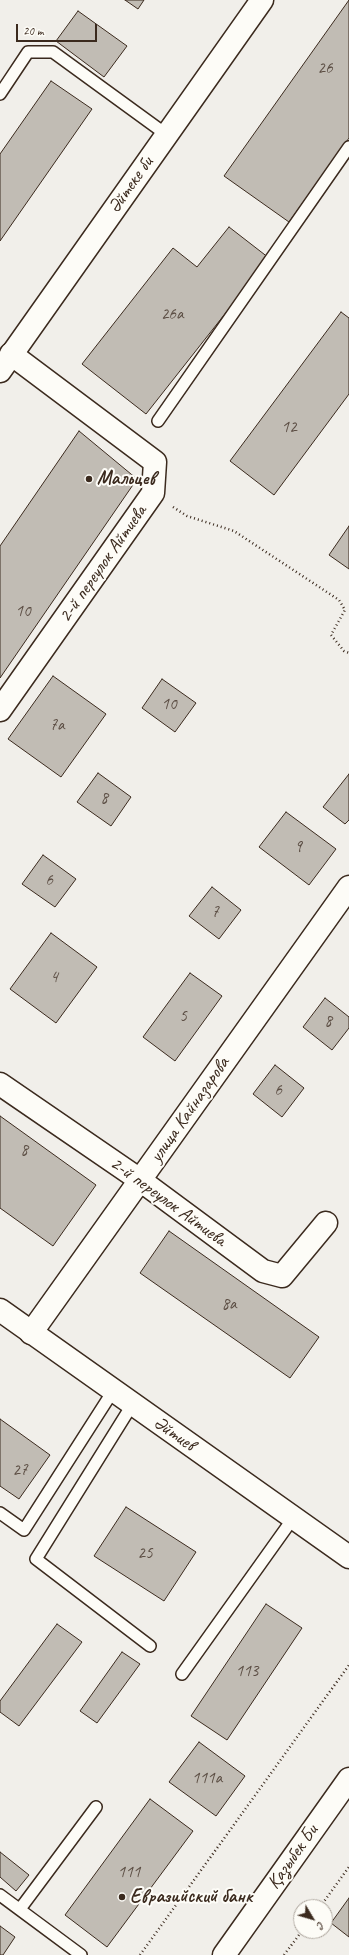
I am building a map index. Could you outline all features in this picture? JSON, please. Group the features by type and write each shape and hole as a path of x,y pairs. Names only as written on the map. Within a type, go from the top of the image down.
{"street":[{"name":"Әйтеке би","path":"4,357 167,134 262,0"},
{"name":"2-й переулок Айтиева","path":"0,710 153,493 154,462 4,357"},
{"name":"улица Кайназарова","path":"31,1333 349,887"},
{"name":"2-й переулок Айтиева","path":"0,1084 140,1180 263,1271 282,1276 326,1223"},
{"name":"Әйтиев","path":"0,1310 132,1405 294,1517 349,1557"},
{"name":"Қазыбек Би","path":"224,1955 349,1779"}],"lane":[{"path":"0,94 28,52 53,52 167,134"},
{"path":"158,421 349,147"},
{"path":"0,1513 24,1530 113,1391"},
{"path":"132,1405 36,1560 150,1646"},
{"path":"182,1674 294,1517"},
{"path":"20,1909 96,1807"},
{"path":"0,1895 81,1955"}],"path":[{"path":"153,493 187,516 234,531 339,600 345,610 331,635 344,651 349,653"},
{"path":"140,1955 349,1665"},
{"path":"326,1899 349,1867"},
{"path":"284,1955 296,1939"}],"building":[{"path":"125,0 144,0 138,9"},
{"path":"349,0 349,138 289,222 224,176"},
{"path":"78,11 127,46 104,77 56,41"},
{"path":"51,81 92,109 0,241 0,154"},
{"path":"229,227 269,258 146,414 82,364 173,248 197,267"},
{"path":"341,312 349,318 349,394 274,495 230,461"},
{"path":"79,431 137,479 0,678 0,546"},
{"path":"349,526 349,569 329,555"},
{"path":"53,676 106,714 61,777 8,739"},
{"path":"162,679 196,703 175,732 142,708"},
{"path":"98,773 131,797 111,826 77,802"},
{"path":"349,774 349,820 345,824 323,807"},
{"path":"286,812 336,849 309,885 259,847"},
{"path":"43,855 76,879 55,907 22,884"},
{"path":"212,887 241,910 219,939 189,916"},
{"path":"51,933 97,967 56,1023 10,989"},
{"path":"190,973 222,996 175,1061 143,1037"},
{"path":"325,998 349,1017 349,1028 332,1050 303,1027"},
{"path":"275,1065 304,1088 282,1117 253,1094"},
{"path":"0,1116 96,1185 53,1246 0,1208"},
{"path":"169,1231 319,1337 290,1378 140,1273"},
{"path":"0,1419 50,1455 19,1499 0,1486"},
{"path":"126,1507 196,1552 164,1601 94,1556"},
{"path":"266,1604 302,1628 227,1740 191,1716"},
{"path":"57,1624 82,1642 19,1726 0,1712 0,1701"},
{"path":"122,1652 140,1664 97,1723 80,1711"},
{"path":"199,1742 245,1776 216,1816 169,1782"},
{"path":"150,1799 193,1831 107,1947 65,1915"},
{"path":"0,1852 29,1875 16,1891 0,1877"},
{"path":"349,1898 349,1937 333,1925 333,1920"},
{"path":"0,1926 15,1937 3,1955 0,1955"}],"place":[{"name":"Мальцев","path":"89,479"},
{"name":"Евразийский банк","path":"122,1897"}]}
